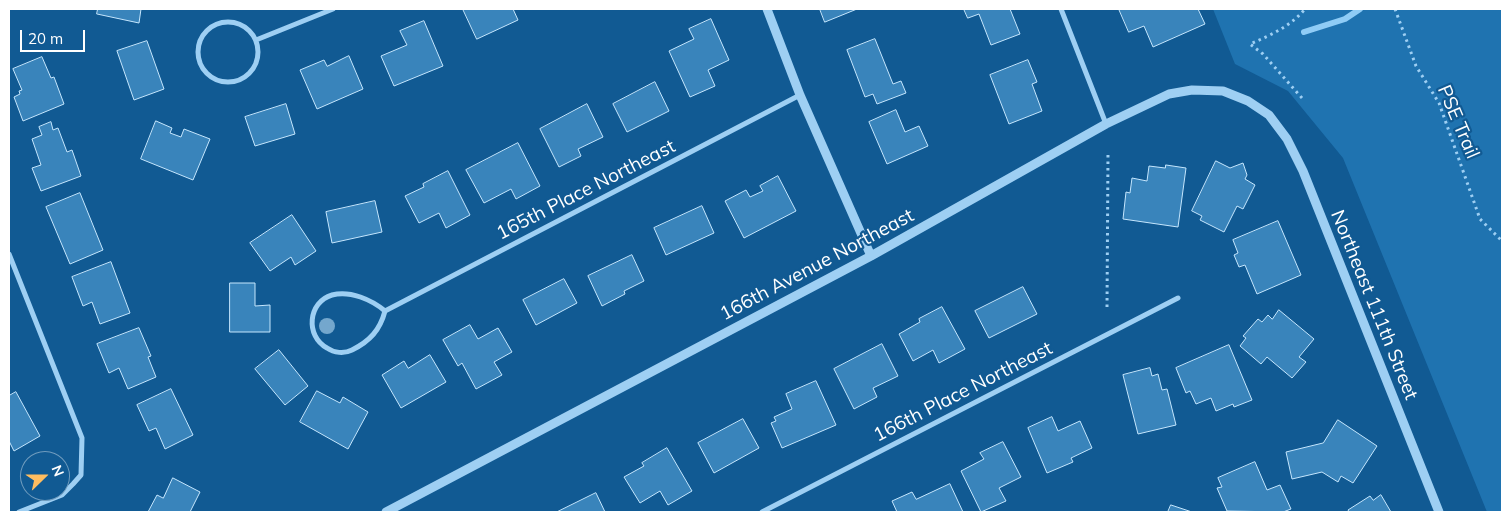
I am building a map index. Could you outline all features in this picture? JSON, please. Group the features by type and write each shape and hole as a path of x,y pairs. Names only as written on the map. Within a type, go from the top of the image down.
{"street":[{"path":"256,40 333,9"},
{"path":"766,9 800,95 871,256"},
{"path":"1061,9 1106,124"},
{"path":"236,22 251,32 256,40 258,49 254,67 240,79 222,81 213,77 201,63 198,54 199,44 203,36 217,24 236,22"},
{"name":"166th Avenue Northeast","path":"386,512 399,509 871,256 1106,124 1170,94 1192,90 1223,90 1248,101 1269,115"},
{"name":"165th Place Northeast","path":"385,311 800,95"},
{"name":"Northeast 111th Street","path":"1269,115 1287,139 1303,171 1439,512"},
{"path":"9,254 82,438 81,474 62,495 19,512"},
{"path":"340,293 360,297 372,301 385,311 378,330 371,338 348,352 330,351 316,340 312,331 311,322 317,305 331,295 340,293"},
{"name":"166th Place Northeast","path":"762,512 1178,298"}],"path":[{"path":"1302,98 1263,54 1250,44 1296,20 1305,9"},
{"name":"PSE Trail","path":"1394,9 1416,66 1438,102 1480,219 1502,241"},
{"path":"1107,307 1108,152"}],"shaded area":[{"path":"1213,9 1502,9 1502,512 1487,512 1343,158 1288,91 1235,64"}],"building":[{"path":"98,9 141,9 139,23 97,14"},
{"path":"463,9 513,9 518,20 477,39"},
{"path":"820,9 857,9 825,22"},
{"path":"964,9 1010,9 1020,34 991,45 979,14 968,18"},
{"path":"1119,9 1198,9 1205,24 1153,47 1144,26 1129,32"},
{"path":"711,19 729,60 708,70 715,86 690,97 669,51 694,39 689,29"},
{"path":"424,21 443,66 394,86 381,56 407,45 400,31"},
{"path":"875,39 893,84 901,81 906,93 877,104 873,94 865,97 847,50"},
{"path":"147,41 164,89 134,100 117,51"},
{"path":"349,56 363,89 317,109 300,70 324,60 327,66"},
{"path":"42,57 51,78 54,77 64,104 23,121 14,97 20,94 19,91 22,90 13,69"},
{"path":"1028,60 1037,82 1032,84 1042,111 1009,124 990,75"},
{"path":"655,82 669,111 627,132 613,104"},
{"path":"286,104 295,134 255,146 245,117"},
{"path":"587,104 603,137 578,149 581,156 559,167 540,129"},
{"path":"896,110 905,132 919,126 928,146 887,164 869,122"},
{"path":"156,121 172,128 170,133 181,137 184,129 210,139 193,180 141,159"},
{"path":"51,122 53,130 58,128 67,152 72,150 81,176 41,191 32,168 41,165 32,139 42,135 39,127"},
{"path":"518,143 540,186 516,199 511,189 484,203 466,170"},
{"path":"1216,161 1230,168 1243,163 1247,175 1245,179 1255,185 1243,209 1237,206 1224,232 1200,220 1202,216 1192,211"},
{"path":"1166,165 1186,168 1178,227 1123,219 1126,192 1130,193 1132,178 1147,181 1149,166 1165,168"},
{"path":"448,171 470,215 446,228 439,213 419,223 405,196 424,187 423,184"},
{"path":"778,176 796,211 744,238 725,201 746,190 750,197 763,191 760,186"},
{"path":"80,193 103,250 70,264 46,207"},
{"path":"375,201 382,232 332,243 326,212"},
{"path":"702,206 714,233 666,255 654,228"},
{"path":"292,215 316,251 295,265 291,257 270,271 250,243"},
{"path":"1278,221 1301,275 1257,294 1245,265 1239,267 1234,255 1238,253 1233,240"},
{"path":"632,255 644,281 624,291 625,294 602,306 588,276"},
{"path":"111,262 130,313 100,324 92,302 83,306 72,277"},
{"path":"564,279 577,303 536,325 523,300"},
{"path":"230,283 255,283 255,306 270,305 270,332 230,332"},
{"path":"1023,287 1037,314 989,338 975,311"},
{"path":"942,307 965,349 939,363 933,350 913,361 899,334 920,322 919,319"},
{"path":"1279,310 1314,339 1299,357 1306,362 1292,378 1267,357 1261,364 1240,346 1246,338 1243,336 1258,319 1262,322 1268,315 1272,319"},
{"path":"470,325 478,339 498,328 512,352 494,362 502,375 476,389 462,363 458,366 443,340"},
{"path":"139,328 151,356 148,357 156,377 128,389 119,368 109,373 97,344"},
{"path":"882,344 898,376 873,388 877,397 854,409 834,369"},
{"path":"1229,345 1252,400 1234,407 1233,404 1216,411 1211,398 1196,404 1190,391 1186,393 1176,368"},
{"path":"279,350 308,386 285,405 255,369"},
{"path":"430,355 446,382 401,408 382,375 404,361 408,368"},
{"path":"1150,368 1152,376 1158,374 1162,390 1167,389 1176,425 1138,434 1123,375"},
{"path":"816,381 836,425 782,448 771,423 776,421 774,417 792,409 786,394"},
{"path":"171,389 193,435 165,449 156,428 149,431 137,405"},
{"path":"317,391 340,403 343,397 368,412 348,449 300,422"},
{"path":"16,392 40,436 14,451 9,441 9,396"},
{"path":"1052,417 1058,431 1080,421 1092,448 1071,458 1073,462 1047,473 1028,428"},
{"path":"743,419 759,448 714,473 698,443"},
{"path":"1338,420 1377,446 1353,483 1341,476 1338,482 1322,472 1292,479 1286,452 1323,443"},
{"path":"1003,442 1021,477 999,488 1006,501 981,512 961,471 984,459 980,453"},
{"path":"667,448 692,491 668,505 660,491 640,503 624,477 644,466 642,463"},
{"path":"1255,462 1267,490 1280,485 1291,509 1283,512 1227,511 1217,488 1222,487 1218,478"},
{"path":"173,478 200,492 190,512 148,512 157,495 163,498"},
{"path":"950,484 963,512 897,512 892,501 912,492 916,499"},
{"path":"596,493 605,512 557,512"},
{"path":"1381,495 1391,512 1349,512 1348,510 1370,496 1373,500"},
{"path":"1171,505 1192,512 1168,512"}],"waterway":[{"path":"1304,32 1345,19 1360,9"}]}
